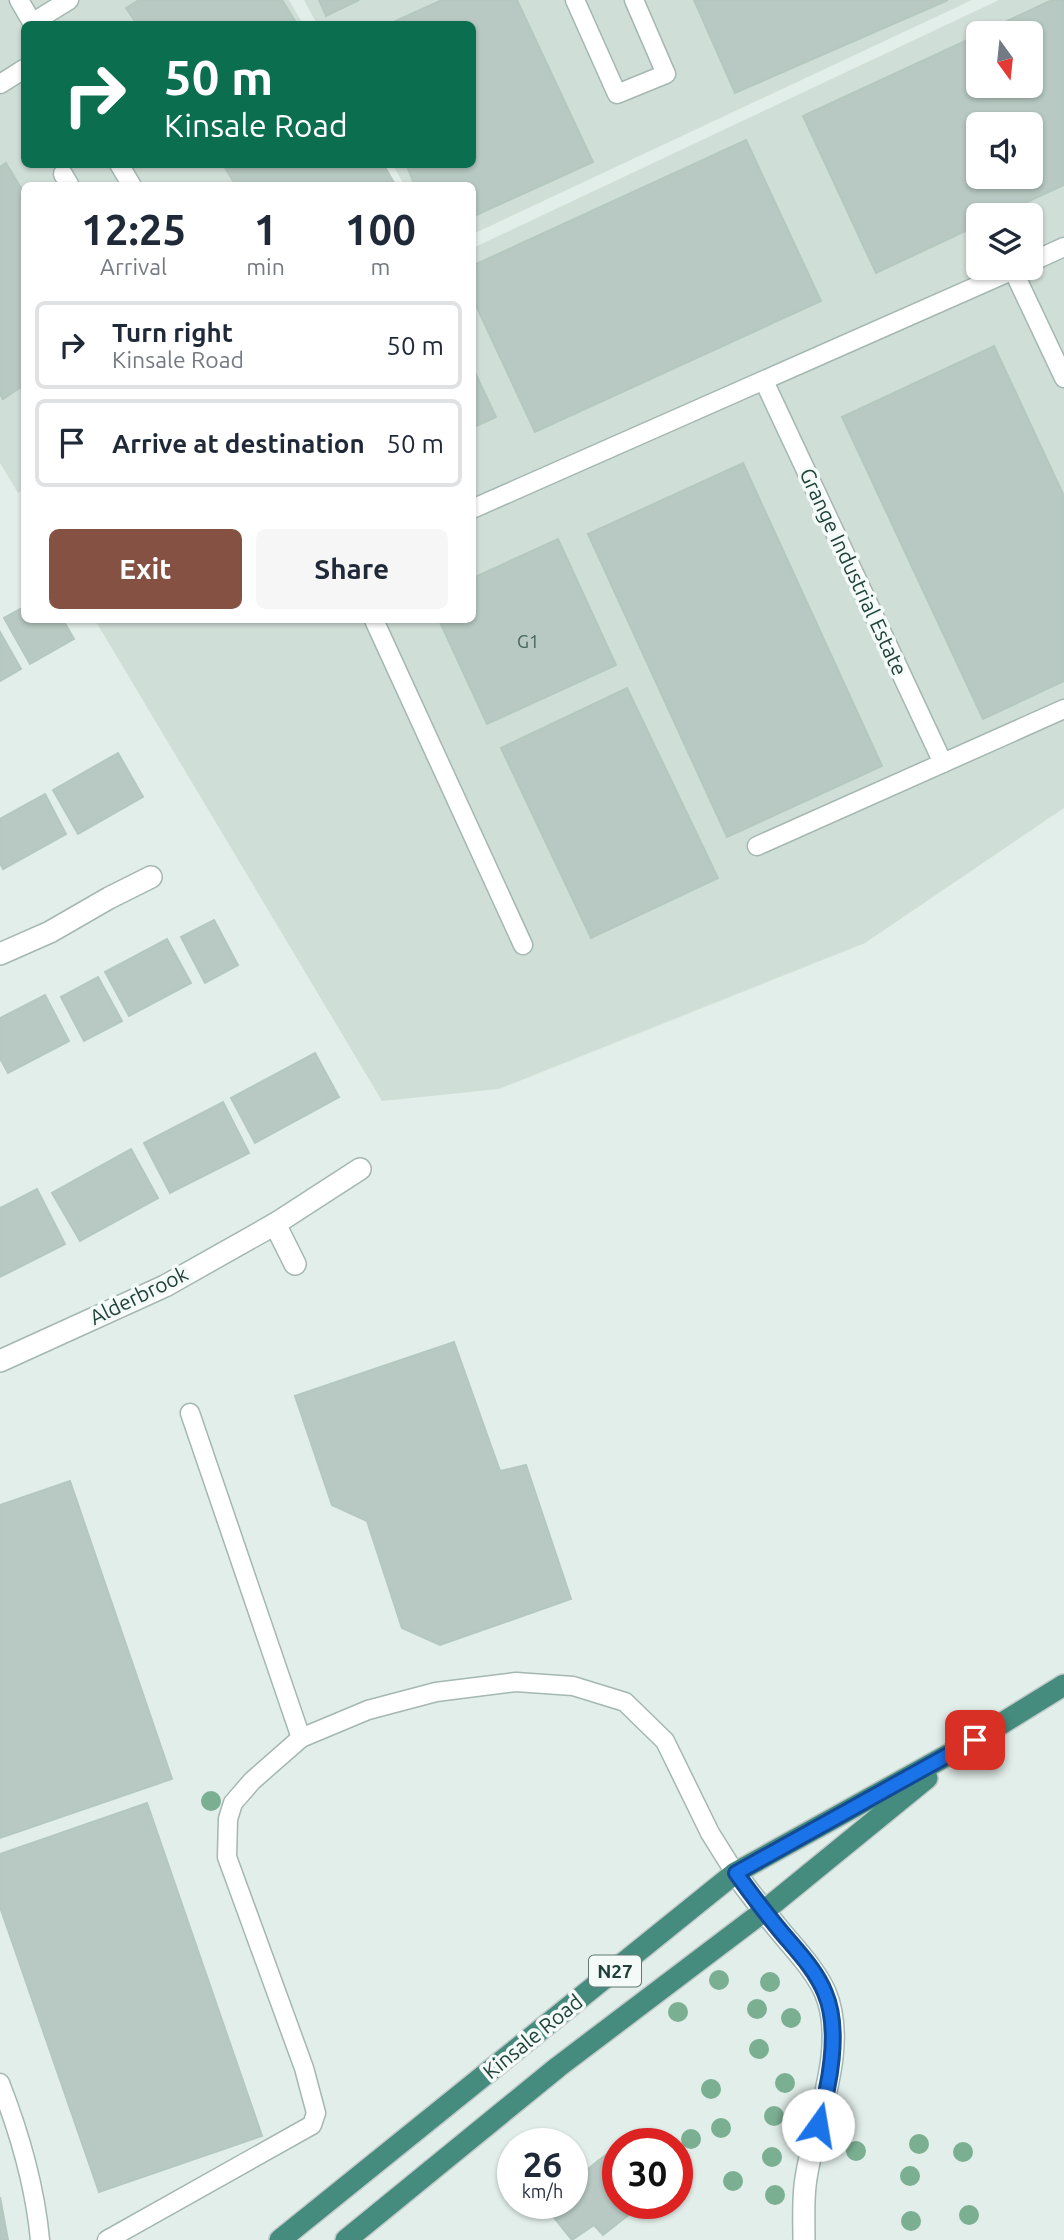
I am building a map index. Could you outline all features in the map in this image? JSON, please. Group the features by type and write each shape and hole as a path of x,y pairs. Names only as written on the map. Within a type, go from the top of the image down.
{"highway":[{"name":"Kinsale Road","path":"280,2240 736,1873 975,1740 1064,1685"},
{"name":"Kinsale Road","path":"346,2240 558,2067 764,1911 975,1740"}],"street":[{"path":"0,954 50,932 151,877"},
{"name":"Alderbrook","path":"0,1362 164,1286 275,1224 360,1169"},
{"path":"275,1224 295,1264"},
{"path":"736,1873 813,1970 825,1993 833,2018 825,2104 812,2146 805,2187 804,2240"}],"lane":[{"path":"19,0 31,21"},
{"path":"38,21 69,0"},
{"path":"575,0 617,94 666,74 634,0"},
{"path":"0,84 21,71"},
{"path":"1043,257 1064,247"},
{"path":"476,507 991,280"},
{"path":"1021,280 1064,378"},
{"name":"Grange Industrial Estate","path":"764,381 943,763"},
{"path":"375,623 523,945"},
{"path":"757,846 1064,709"},
{"path":"190,1413 301,1738"},
{"path":"107,2240 312,2125 316,2113 304,2068 227,1857 228,1819 233,1803 252,1781 301,1738 368,1710 436,1692 516,1682 573,1686 625,1702 664,1741 710,1833 736,1873"},
{"path":"0,2083 15,2123 37,2203 40,2240"}],"shaded area":[{"path":"0,0 289,0 301,21 21,21 21,168 386,168 394,182 21,182 21,491 18,493 0,463"},
{"path":"304,0 972,0 476,233 476,182 402,182 395,168 476,168 476,21 315,21"},
{"path":"999,0 1064,0 1064,808 865,943 499,1089 382,1101 97,623 476,623 476,247"}],"building":[{"path":"139,0 282,0 295,21 135,21 126,8"},
{"path":"319,0 359,0 326,16"},
{"path":"442,0 517,0 593,162 476,215 476,182 413,182 408,168 476,168 476,21 396,21"},
{"path":"694,0 948,0 735,93"},
{"path":"1052,0 1064,0 1064,185 1025,203 966,203 966,231 876,273 803,116 966,41 966,98 1043,98 1043,21 1007,21"},
{"path":"746,140 821,301 535,432 476,306 476,264"},
{"path":"6,163 21,188 21,387 3,399 0,394 0,167"},
{"path":"225,168 385,168 394,182 234,182"},
{"path":"994,346 1064,496 1064,681 983,719 842,417"},
{"path":"476,374 496,417 476,426"},
{"path":"743,463 882,766 727,837 588,534"},
{"path":"558,539 616,665 487,724 440,623 476,623 476,577"},
{"path":"21,609 21,623 65,623 74,639 30,664 4,618"},
{"path":"0,632 21,669 0,681"},
{"path":"627,688 718,878 591,938 501,748"},
{"path":"118,753 143,797 78,834 53,790"},
{"path":"45,794 66,834 3,869 0,863 0,819"},
{"path":"214,920 238,965 205,983 181,937"},
{"path":"167,939 191,983 129,1016 105,972"},
{"path":"98,977 122,1021 84,1041 61,997"},
{"path":"45,995 69,1041 8,1073 0,1058 0,1018"},
{"path":"315,1053 339,1097 255,1143 231,1098"},
{"path":"223,1102 249,1153 170,1193 144,1143"},
{"path":"131,1149 158,1198 80,1241 52,1193"},
{"path":"37,1189 65,1244 0,1277 0,1208"},
{"path":"454,1342 500,1471 526,1465 571,1599 440,1645 402,1628 367,1521 332,1505 295,1396"},
{"path":"70,1481 172,1779 0,1838 0,1505"},
{"path":"147,1803 262,2136 99,2192 0,1907 0,1854"},
{"path":"598,2161 602,2166 602,2219 623,2219 603,2235 594,2225 572,2240 555,2219 588,2219 588,2169"},
{"path":"0,2197 8,2240 0,2240"}],"route":[{"path":"818,2125 825,2104 831,2060 833,2018 825,1993 813,1970 736,1873 975,1740"}]}
